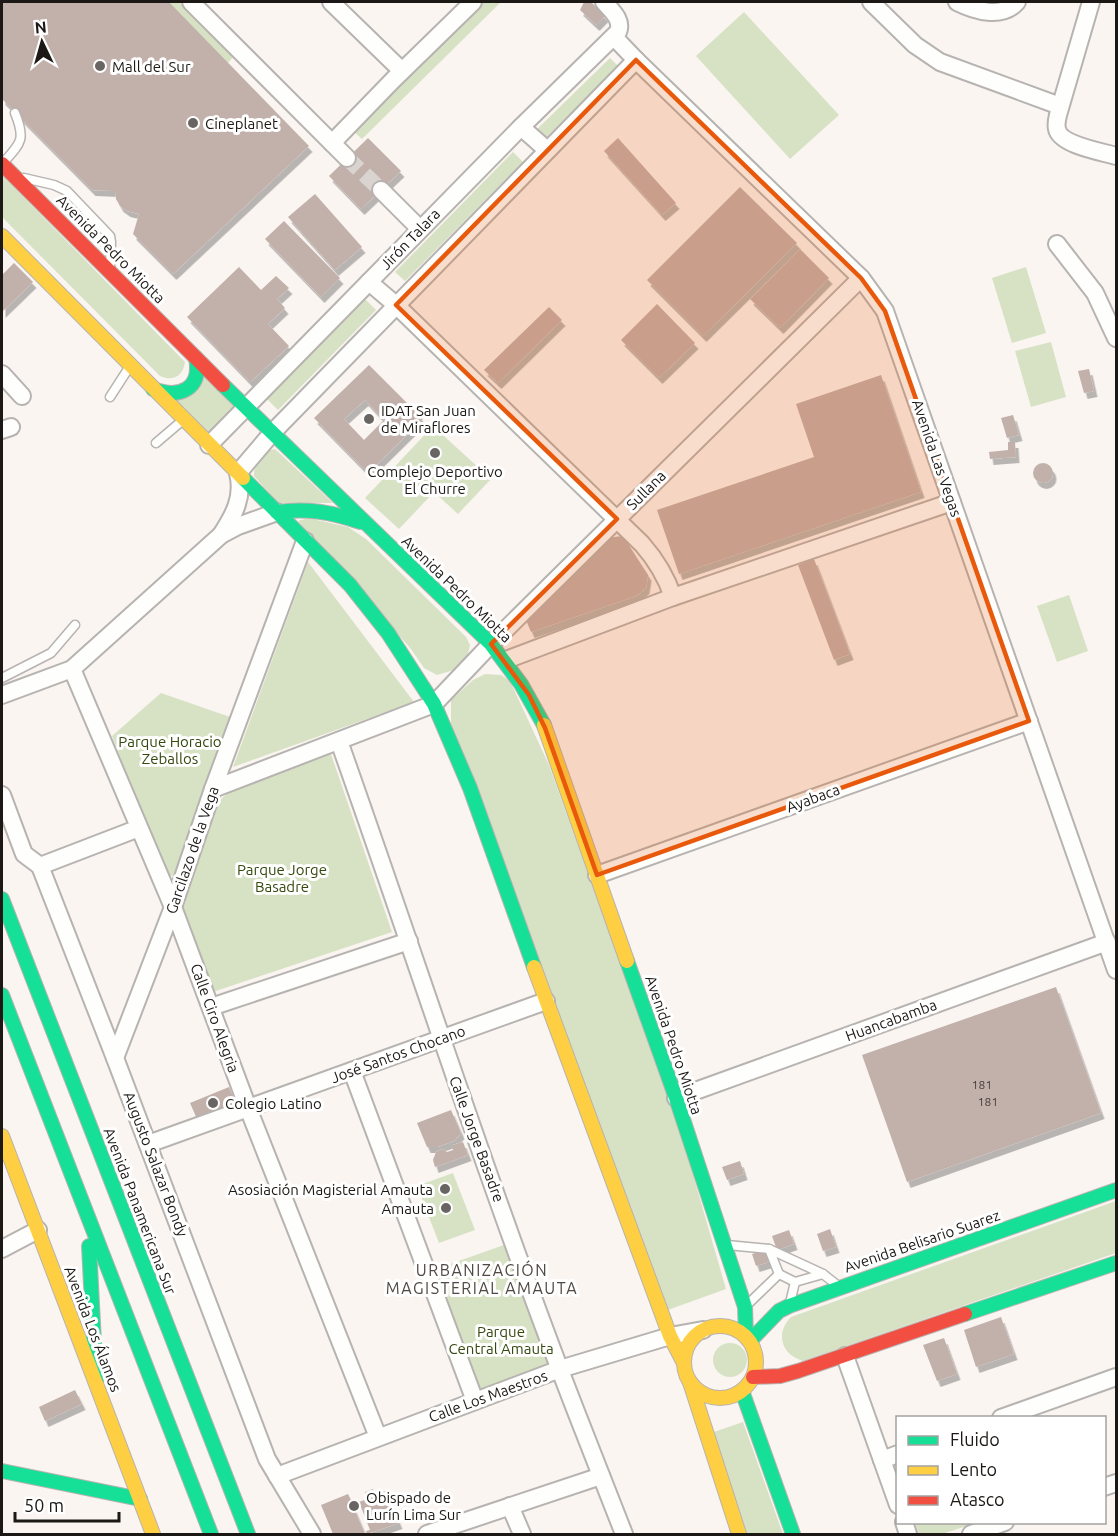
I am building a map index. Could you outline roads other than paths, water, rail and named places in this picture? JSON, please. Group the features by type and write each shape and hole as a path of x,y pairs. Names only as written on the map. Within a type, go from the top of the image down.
{"main road":[{"name":"Avenida Pedro Miotta","path":"2,164 245,407 491,644 506,660 529,695 545,728 676,1098 745,1307 748,1338"},
{"path":"2,236 350,585 388,633 434,704 470,788 670,1336 684,1363 739,1534"},
{"path":"153,389 164,394 185,389 198,376 196,358"},
{"path":"277,512 314,509 331,512 367,525"},
{"name":"Avenida Panamericana Sur","path":"2,899 248,1534"},
{"path":"2,994 211,1534"},
{"name":"Avenida Los Álamos","path":"2,1136 153,1534"},
{"name":"Avenida Belisario Suarez","path":"748,1338 779,1311 789,1306 1116,1190"},
{"path":"88,1219 96,1381"},
{"path":"753,1377 780,1376 845,1356 1116,1263"},
{"path":"684,1363 688,1344 703,1330 714,1326 736,1329 748,1338 756,1355 756,1370 753,1377 742,1391 730,1397 709,1396 694,1387 689,1380"},
{"path":"742,1391 792,1534"},
{"path":"2,1471 140,1499"}],"street":[{"path":"190,2 348,158"},
{"path":"331,2 402,71"},
{"path":"332,143 473,2"},
{"path":"604,2 620,22 620,28 615,36"},
{"path":"871,2 915,45 940,62 1060,106"},
{"path":"957,2 984,12 1008,9 1017,2"},
{"path":"1092,2 1060,106 1056,129 1060,136 1084,147 1116,156"},
{"name":"Avenida Las Vegas","path":"615,36 636,60 861,278 885,311 1116,970"},
{"name":"Jirón Talara","path":"209,445 521,127 615,36"},
{"path":"2,695 72,669 220,535 237,507 240,484 238,472 272,433 636,60"},
{"path":"521,127 547,150"},
{"path":"381,190 420,229"},
{"path":"1057,244 1095,293 1116,338"},
{"name":"Sullana","path":"434,704 491,644 861,278"},
{"path":"369,282 396,305 617,519 658,562 673,597"},
{"path":"2,374 22,396"},
{"path":"506,660 673,597 952,502"},
{"path":"220,535 249,521 277,512"},
{"name":"Garcilazo de la Vega","path":"116,1058 306,540"},
{"name":"Calle Ciro Alegria","path":"72,669 173,907 248,1108 378,1437"},
{"path":"213,789 434,704"},
{"name":"Ayabaca","path":"597,875 1029,721"},
{"name":"Calle Jorge Basadre","path":"339,741 410,941 441,1038 560,1370 624,1534"},
{"name":"Augusto Salazar Bondy","path":"2,795 24,854 40,866 116,1058 263,1448 312,1534"},
{"path":"40,866 139,828"},
{"path":"211,1007 410,941"},
{"name":"Huancabamba","path":"676,1098 1107,942"},
{"name":"José Santos Chocano","path":"148,1144 546,1001"},
{"path":"352,1071 475,1401"},
{"path":"2,1249 38,1230"},
{"name":"Calle Los Maestros","path":"277,1476 560,1370 670,1336 703,1330"},
{"path":"845,1356 890,1457 896,1498"},
{"path":"1007,1416 1116,1377"},
{"path":"427,1534 602,1476"},
{"path":"510,1506 522,1534"},
{"path":"971,1534 999,1524"}],"lane":[{"path":"2,164 22,139 22,132 15,113"},
{"path":"15,177 54,185 67,191 110,236 110,271"},
{"path":"110,396 130,366"},
{"path":"156,443 183,420"},
{"path":"2,678 51,653 75,625"},
{"path":"724,1245 769,1249 823,1274 839,1287"},
{"path":"769,1249 779,1274 795,1282 823,1274"},
{"path":"745,1307 779,1274"},
{"path":"789,1306 795,1282"}],"tunnel":[{"path":"347,158 381,190"}],"place":[{"name":"Mall del Sur","path":"100,66"},
{"name":"Cineplanet","path":"193,123"},
{"name":"IDAT San Juan de Miraflores","path":"369,419"},
{"name":"Complejo Deportivo El Churre","path":"435,453"},
{"name":"Colegio Latino","path":"213,1103"},
{"name":"Asosiación Magisterial Amauta","path":"445,1189"},
{"name":"Amauta","path":"446,1208"},
{"name":"Obispado de Lurín Lima Sur","path":"354,1506"}],"district":[{"name":"URBANIZACIÓN MAGISTERIAL AMAUTA","path":"482,1279"}],"park label":[{"name":"Parque Horacio Zeballos","path":"170,750"},
{"name":"Parque Jorge Basadre","path":"282,878"},
{"name":"Parque Central Amauta","path":"501,1340"}]}
